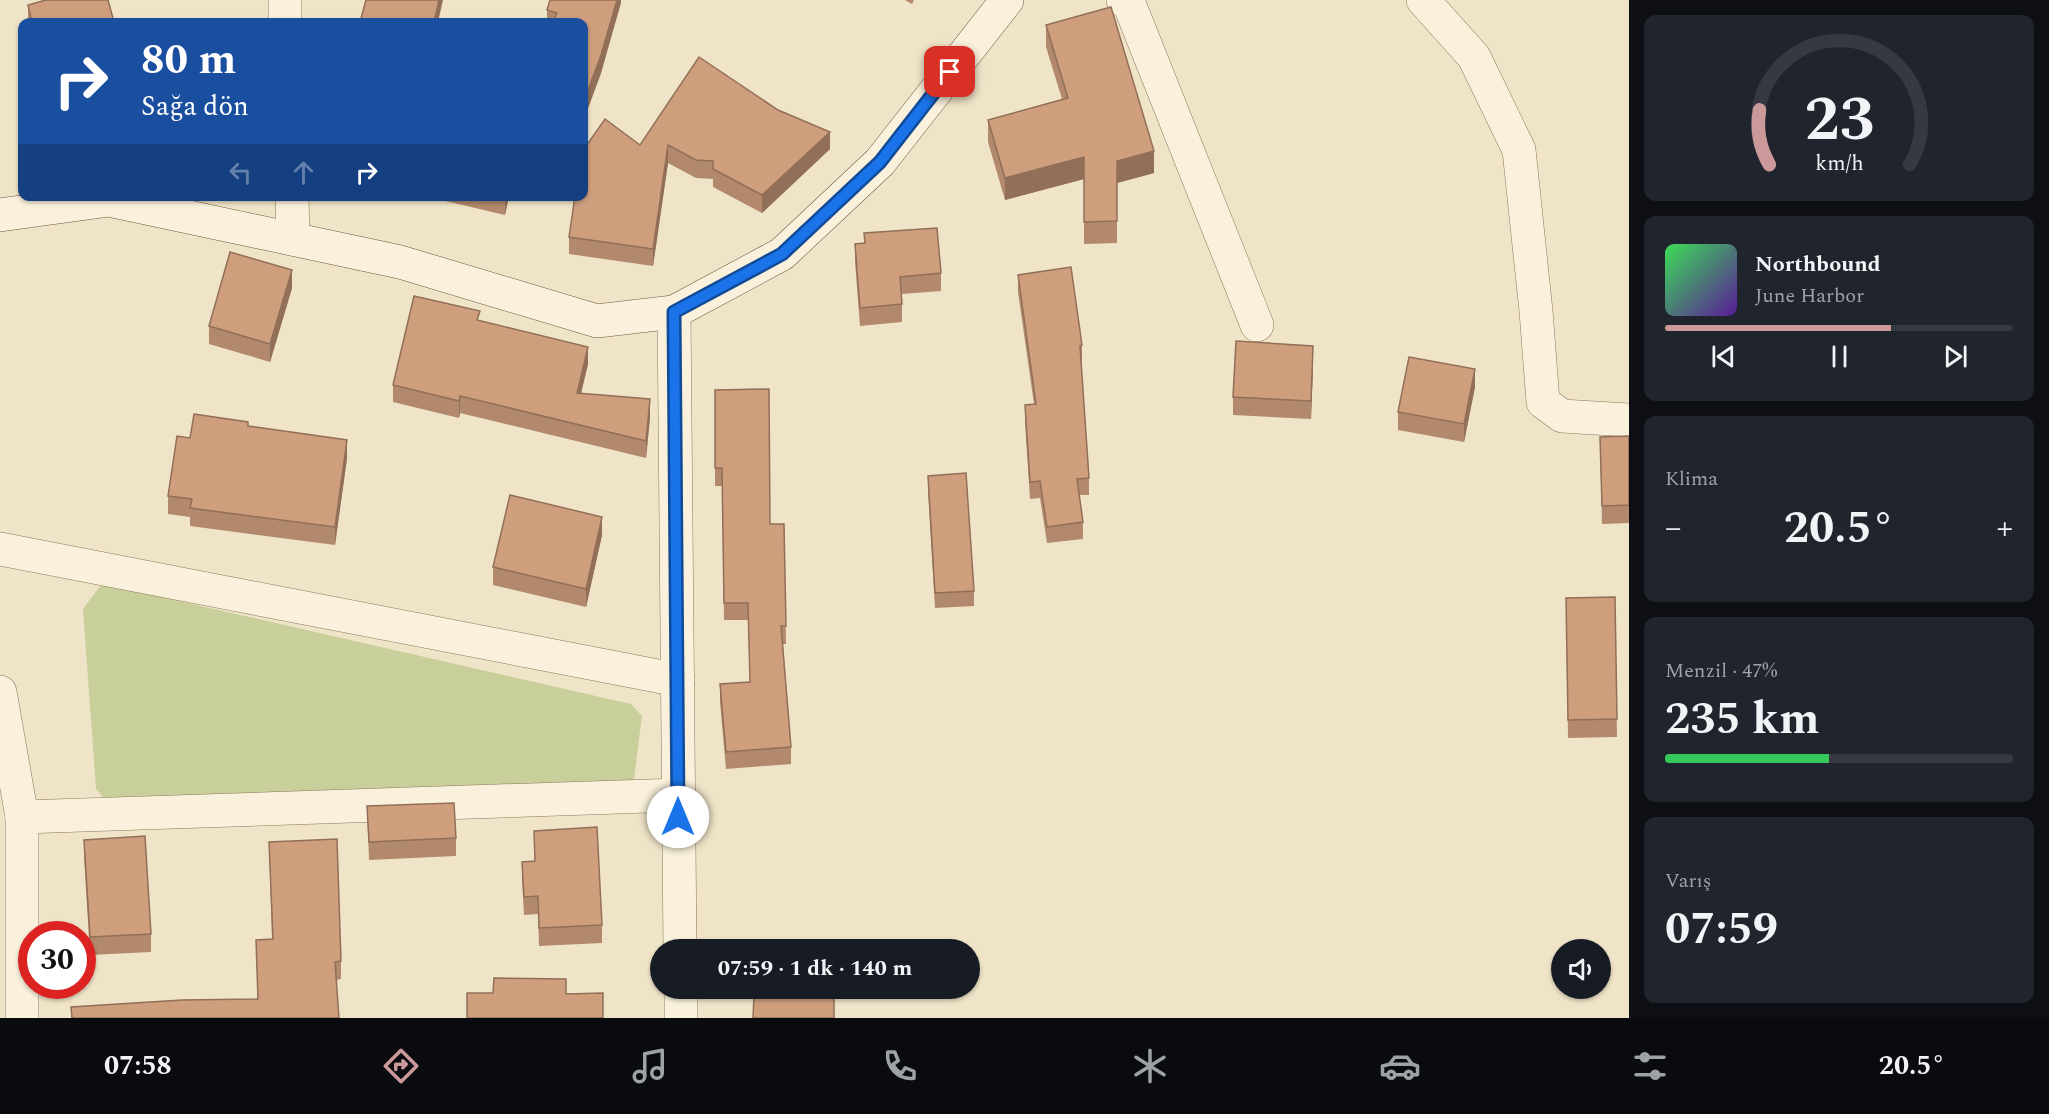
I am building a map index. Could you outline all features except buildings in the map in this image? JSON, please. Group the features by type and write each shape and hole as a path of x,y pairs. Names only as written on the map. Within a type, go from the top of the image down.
{"street":[{"path":"285,0 285,18"},
{"path":"114,201 400,262 597,321 674,312 782,254 880,162 1007,0"},
{"path":"1123,0 1130,6 1257,325"},
{"path":"1423,0 1474,57 1518,150 1536,311 1543,402 1562,416 1629,420"},
{"path":"0,215 102,201"},
{"path":"292,201 293,240"},
{"path":"674,312 680,939"},
{"path":"0,549 678,680"},
{"path":"0,692 22,817 22,1018"},
{"path":"22,817 678,795"},
{"path":"681,999 681,1018"}],"green space":[{"path":"101,585 631,704 642,716 633,787 109,804 96,789 83,609"}],"route":[{"path":"678,817 674,312 782,254 880,162 950,72"}]}
